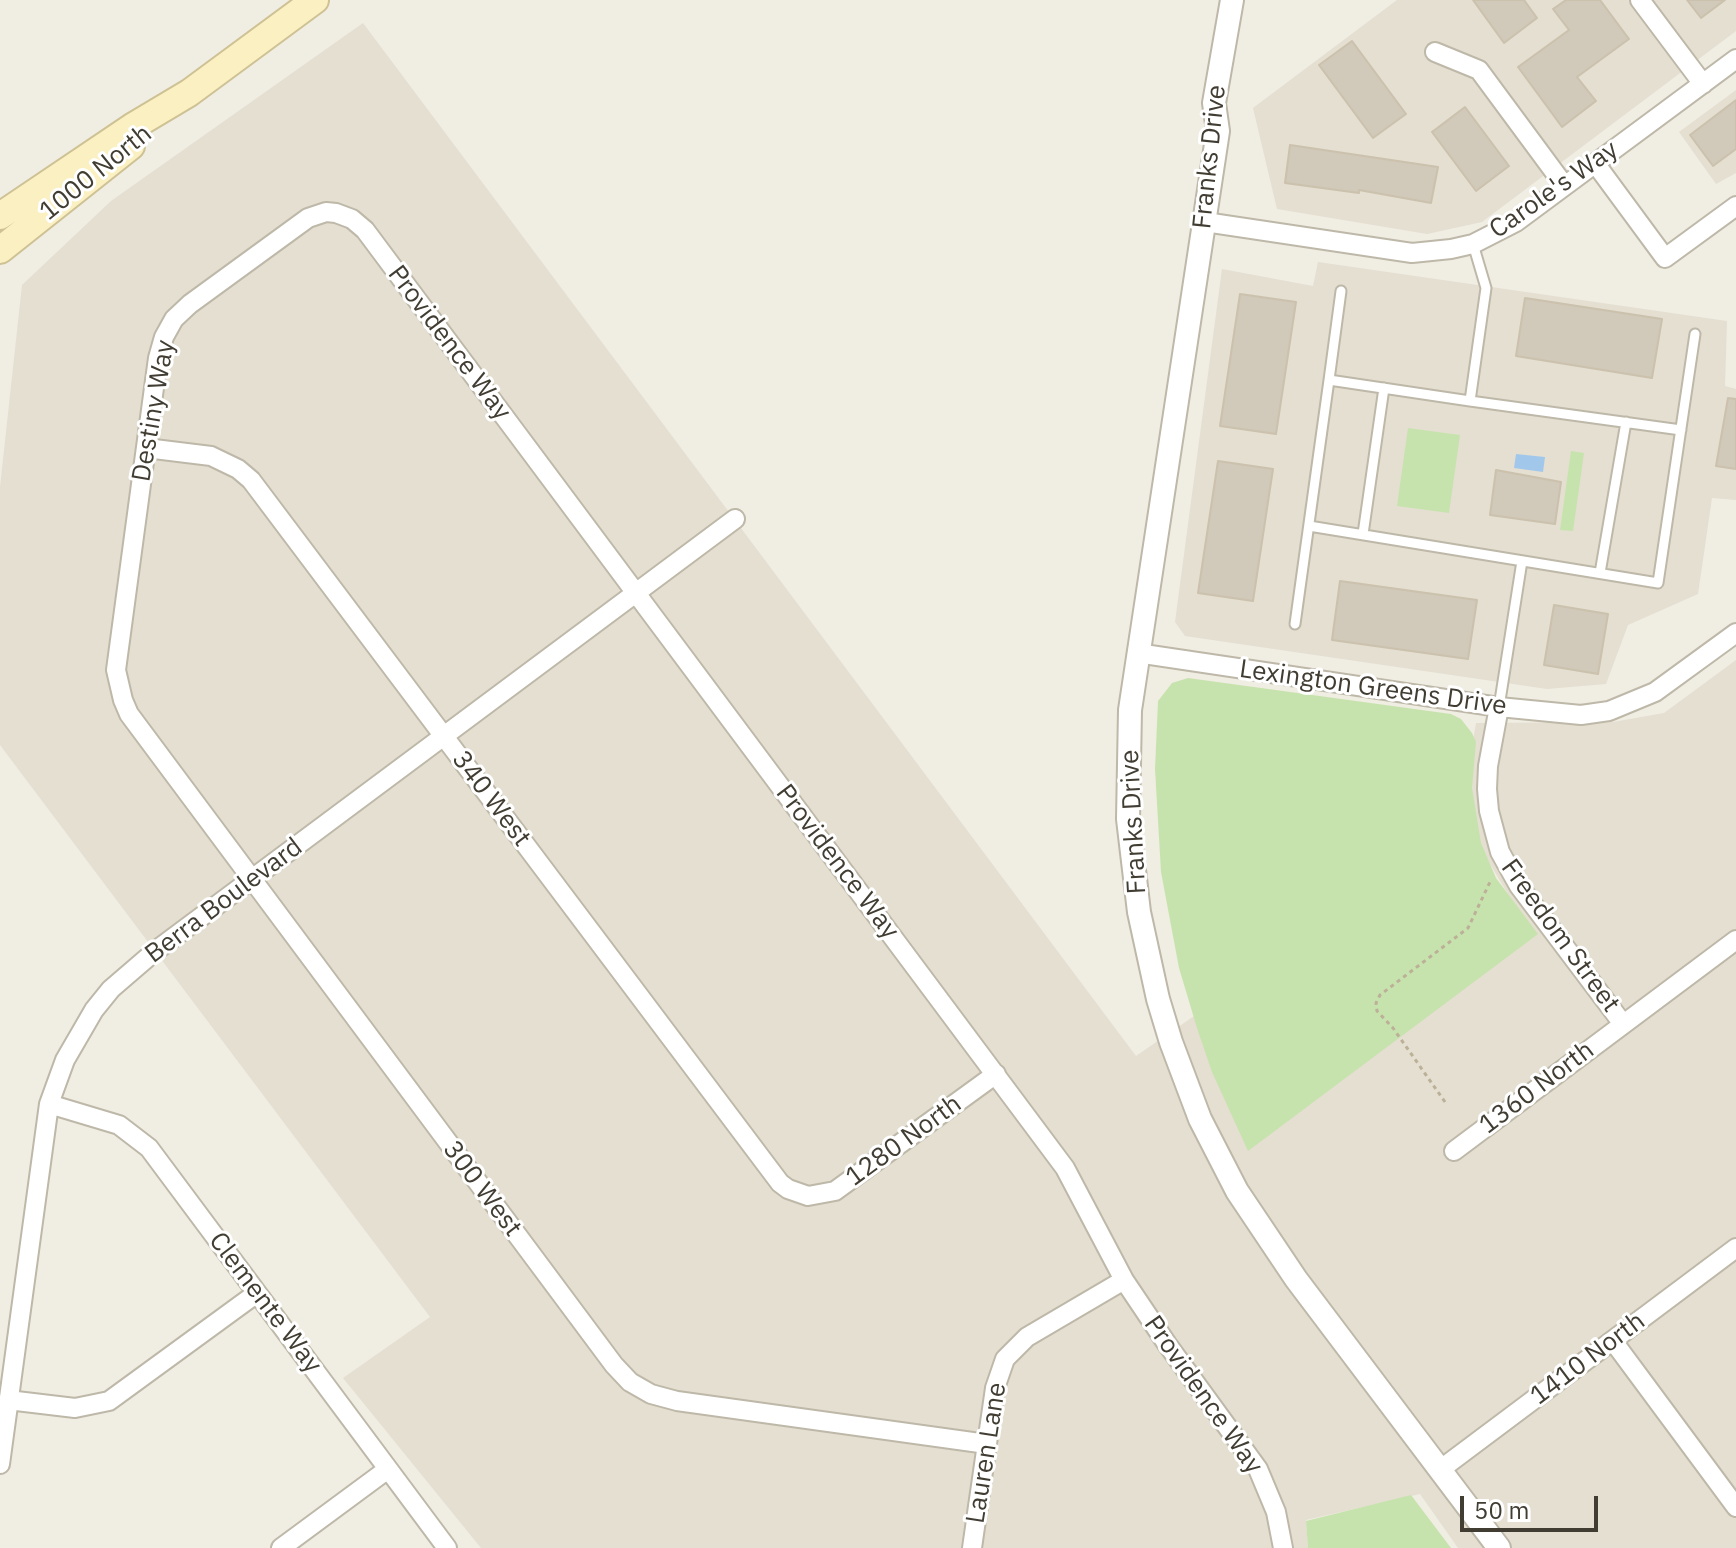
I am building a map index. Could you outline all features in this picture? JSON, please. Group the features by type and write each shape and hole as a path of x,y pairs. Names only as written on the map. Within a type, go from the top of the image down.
{"main road":[{"name":"1000 North","path":"0,216 132,127 189,93 315,0"},
{"name":"1000 North","path":"0,250 141,138 189,93"}],"street":[{"name":"Franks Drive","path":"1232,0 1214,103 1218,131 1205,222 1130,710 1128,819 1147,955 1185,1081 1218,1155 1259,1225 1296,1279 1499,1548"},
{"path":"1640,0 1703,84"},
{"path":"1435,52 1479,70 1564,185"},
{"name":"Carole's Way","path":"1205,222 1412,253 1473,244 1516,222 1736,59"},
{"path":"1595,163 1665,258 1736,206"},
{"name":"Destiny Way","path":"123,700 116,670 160,347 174,319 190,304 300,223 317,214 336,213"},
{"name":"Providence Way","path":"336,213 352,219 365,230 1065,1168 1124,1280 1258,1469 1276,1512 1283,1548"},
{"name":"340 West","path":"146,448 211,456 226,462 251,480 772,1175 788,1189 808,1196"},
{"name":"Berra Boulevard","path":"0,1464 49,1104 79,1033 111,989 154,952 735,519"},
{"name":"Lexington Greens Drive","path":"1137,653 1499,707 1581,715 1609,711 1655,692 1736,633"},
{"name":"300 West","path":"123,700 137,726 614,1365 630,1382 651,1394 677,1401 987,1444"},
{"name":"Freedom Street","path":"1499,707 1487,789 1491,822 1500,852 1519,886 1623,1024"},
{"name":"1360 North","path":"1454,1151 1736,940"},
{"name":"1280 North","path":"808,1196 827,1195 843,1187 996,1074"},
{"name":"Clemente Way","path":"49,1104 119,1125 141,1139 447,1548"},
{"name":"1410 North","path":"1441,1469 1736,1248"},
{"name":"Lauren Lane","path":"972,1548 997,1377 1011,1351 1027,1337 1124,1280"},
{"path":"8,1400 75,1408 109,1401 257,1293"},
{"path":"1613,1341 1736,1507"},
{"path":"281,1548 388,1469"}],"lane":[{"path":"1470,401 1486,288 1473,244"},
{"path":"1295,624 1341,291"},
{"path":"1309,526 1658,583 1695,334"},
{"path":"1329,380 1681,430"},
{"path":"1363,534 1384,388"},
{"path":"1600,573 1626,422"},
{"path":"1499,707 1522,561"}],"path":[{"path":"1445,1102 1393,1028 1377,1011 1376,1003 1380,995 1468,928 1490,882"}],"shaded area":[{"path":"1397,0 1736,0 1736,31 1482,222 1427,234 1277,209 1253,108"},
{"path":"363,23 1136,1056 1197,1014 1533,936 1478,844 1468,771 1476,723 1613,722 1664,713 1736,660 1736,1548 1458,1548 1420,1494 1306,1520 1308,1548 481,1548 343,1378 430,1317 0,745 0,487 22,285 111,201"},
{"path":"1736,90 1736,173 1716,184 1679,132"},
{"path":"1318,262 1727,321 1725,386 1736,389 1736,500 1712,498 1698,594 1628,625 1606,684 1547,689 1185,636 1175,622 1222,269 1313,286"}],"green space":[{"path":"1408,428 1460,435 1449,513 1397,506"},
{"path":"1571,451 1584,453 1573,531 1560,530"},
{"path":"1188,678 1451,714 1461,719 1476,742 1472,788 1481,843 1496,878 1538,934 1248,1151 1212,1072 1197,1028 1179,968 1161,872 1155,769 1158,701 1172,683"},
{"path":"1411,1495 1451,1548 1308,1548 1306,1521"}],"water":[{"path":"1516,454 1545,457 1543,472 1514,468"}],"building":[{"path":"1473,0 1524,0 1537,18 1504,43"},
{"path":"1566,0 1600,0 1629,39 1577,77 1596,101 1562,127 1518,67 1569,30 1553,9"},
{"path":"1687,0 1725,0 1701,18"},
{"path":"1352,41 1406,114 1373,138 1319,65"},
{"path":"1736,100 1736,149 1713,166 1690,135"},
{"path":"1465,107 1509,166 1476,191 1432,132"},
{"path":"1290,145 1438,167 1431,203 1359,190 1359,193 1285,183"},
{"path":"1240,294 1296,302 1276,434 1220,426"},
{"path":"1525,298 1662,319 1652,378 1516,356"},
{"path":"1728,398 1736,399 1736,469 1716,466"},
{"path":"1218,461 1273,469 1253,601 1198,593"},
{"path":"1496,470 1561,482 1555,524 1490,515"},
{"path":"1340,581 1477,600 1468,659 1332,640"},
{"path":"1554,605 1608,614 1598,674 1544,665"}]}
